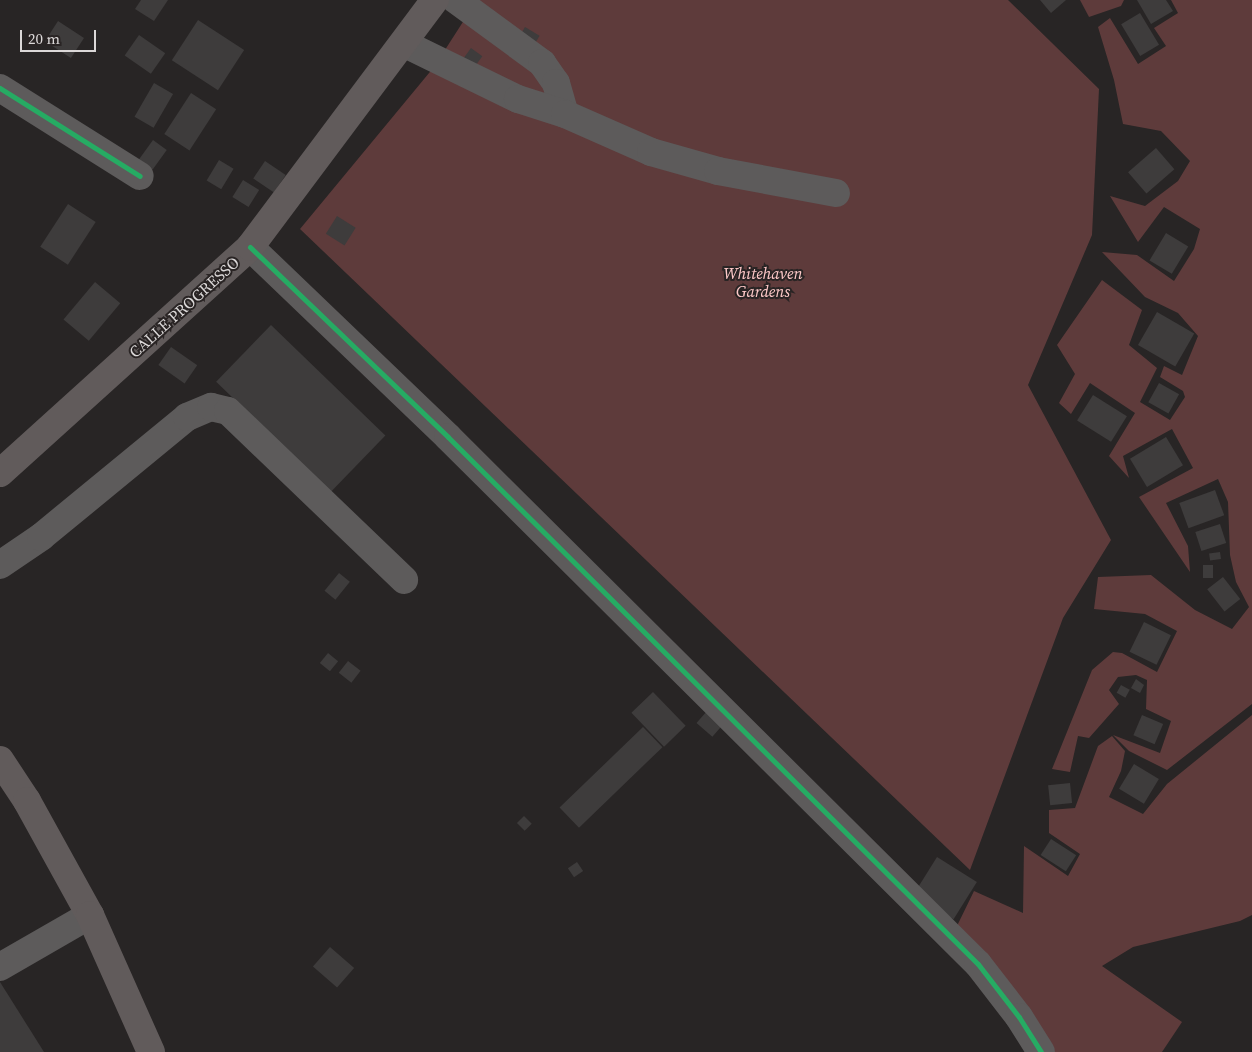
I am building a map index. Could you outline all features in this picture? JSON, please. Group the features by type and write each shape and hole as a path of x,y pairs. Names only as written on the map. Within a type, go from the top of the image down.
{"main road":[{"name":"CALLE PROGRESSO","path":"0,473 250,247 405,44 435,0"},
{"path":"0,760 27,801 90,915 151,1052"}],"street":[{"path":"456,0 542,63 556,82 565,114"},
{"path":"405,44 518,99 565,114 651,152 718,171 836,193"},
{"path":"0,88 140,176"},
{"path":"250,247 448,437 978,964 1019,1017 1041,1052"},
{"path":"0,565 41,537 187,417 211,407 228,411 404,580"},
{"path":"0,967 90,915"}],"green space":[{"name":"Whitehaven Gardens","path":"477,0 1008,0 1099,89 1092,235 1028,385 1111,540 1063,618 970,870 300,229 434,67"},
{"path":"1080,0 1124,0 1121,6 1089,17"},
{"path":"1171,0 1252,0 1252,704 1167,770 1129,751 1113,735 1160,753 1171,721 1146,709 1147,680 1136,675 1118,677 1109,690 1119,704 1089,738 1078,736 1070,772 1052,769 1092,670 1113,652 1122,653 1157,672 1177,631 1145,614 1094,609 1098,577 1151,575 1195,610 1232,629 1249,607 1236,582 1230,555 1228,502 1218,479 1166,503 1188,546 1190,572 1139,497 1193,468 1172,429 1123,456 1129,478 1109,456 1135,413 1090,383 1071,414 1059,403 1075,374 1057,345 1102,280 1142,310 1129,345 1157,368 1140,402 1170,420 1185,397 1183,391 1160,377 1164,366 1182,375 1198,336 1178,313 1145,297 1102,252 1137,255 1174,281 1194,249 1200,229 1164,207 1138,242 1110,196 1145,206 1178,181 1190,161 1161,131 1123,124 1114,80 1098,27 1110,18 1138,64 1166,46 1154,28 1178,13"},
{"path":"1252,715 1252,915 1240,921 1133,947 1102,966 1182,1022 1162,1052 1048,1052 955,930 974,891 1023,913 1024,846 1068,876 1080,854 1049,833 1049,810 1075,808 1098,746 1112,736 1125,751 1121,771 1109,797 1143,814 1167,784"}],"building":[{"path":"141,0 168,0 154,21 135,9"},
{"path":"1040,0 1066,0 1051,13"},
{"path":"1137,0 1166,0 1173,11 1151,24"},
{"path":"1140,13 1159,45 1140,56 1121,24"},
{"path":"198,20 244,50 218,90 172,60"},
{"path":"58,21 84,38 71,58 45,41"},
{"path":"525,27 540,36 533,47 518,38"},
{"path":"139,35 165,53 151,74 125,55"},
{"path":"471,48 482,56 471,72 459,64"},
{"path":"154,83 173,94 154,128 134,117"},
{"path":"191,93 216,109 189,150 164,134"},
{"path":"153,140 167,150 153,169 139,159"},
{"path":"1156,148 1174,169 1146,193 1128,172"},
{"path":"219,160 234,169 221,189 207,181"},
{"path":"265,161 286,175 274,192 253,178"},
{"path":"243,180 259,190 249,207 232,197"},
{"path":"68,204 96,222 68,265 40,247"},
{"path":"337,216 356,228 345,245 326,234"},
{"path":"1166,233 1188,246 1172,274 1150,260"},
{"path":"95,282 120,303 89,341 64,320"},
{"path":"1157,312 1194,334 1175,366 1138,345"},
{"path":"271,325 385,435 330,492 216,382"},
{"path":"171,347 197,365 185,383 158,365"},
{"path":"1159,383 1179,394 1168,413 1148,402"},
{"path":"1093,395 1127,416 1111,442 1077,420"},
{"path":"1166,437 1183,465 1147,487 1130,459"},
{"path":"1215,490 1224,515 1189,528 1179,503"},
{"path":"1220,524 1226,543 1201,551 1195,532"},
{"path":"1220,552 1221,559 1210,560 1209,554"},
{"path":"1203,565 1213,565 1213,578 1203,578"},
{"path":"339,573 350,582 335,600 325,591"},
{"path":"1223,577 1240,599 1224,611 1207,589"},
{"path":"1144,622 1171,635 1156,665 1130,652"},
{"path":"328,653 338,661 330,671 320,663"},
{"path":"348,661 361,671 351,683 339,673"},
{"path":"1136,679 1144,685 1140,693 1131,688"},
{"path":"1121,685 1130,690 1125,698 1117,693"},
{"path":"653,692 686,726 664,747 631,713"},
{"path":"707,711 723,725 712,737 697,723"},
{"path":"1142,715 1163,724 1155,744 1133,735"},
{"path":"643,727 662,747 579,828 560,808"},
{"path":"1134,764 1159,779 1144,804 1119,789"},
{"path":"1070,783 1072,803 1050,805 1048,785"},
{"path":"524,816 532,824 525,831 517,823"},
{"path":"1051,839 1076,855 1066,871 1041,855"},
{"path":"937,857 977,882 954,919 914,894"},
{"path":"577,862 583,871 574,877 568,868"},
{"path":"330,947 354,968 337,988 313,967"},
{"path":"0,982 44,1052 0,1052"}],"cycle path":[{"path":"0,88 140,176"},
{"path":"250,247 448,437 978,964 1019,1017 1041,1052"}]}
